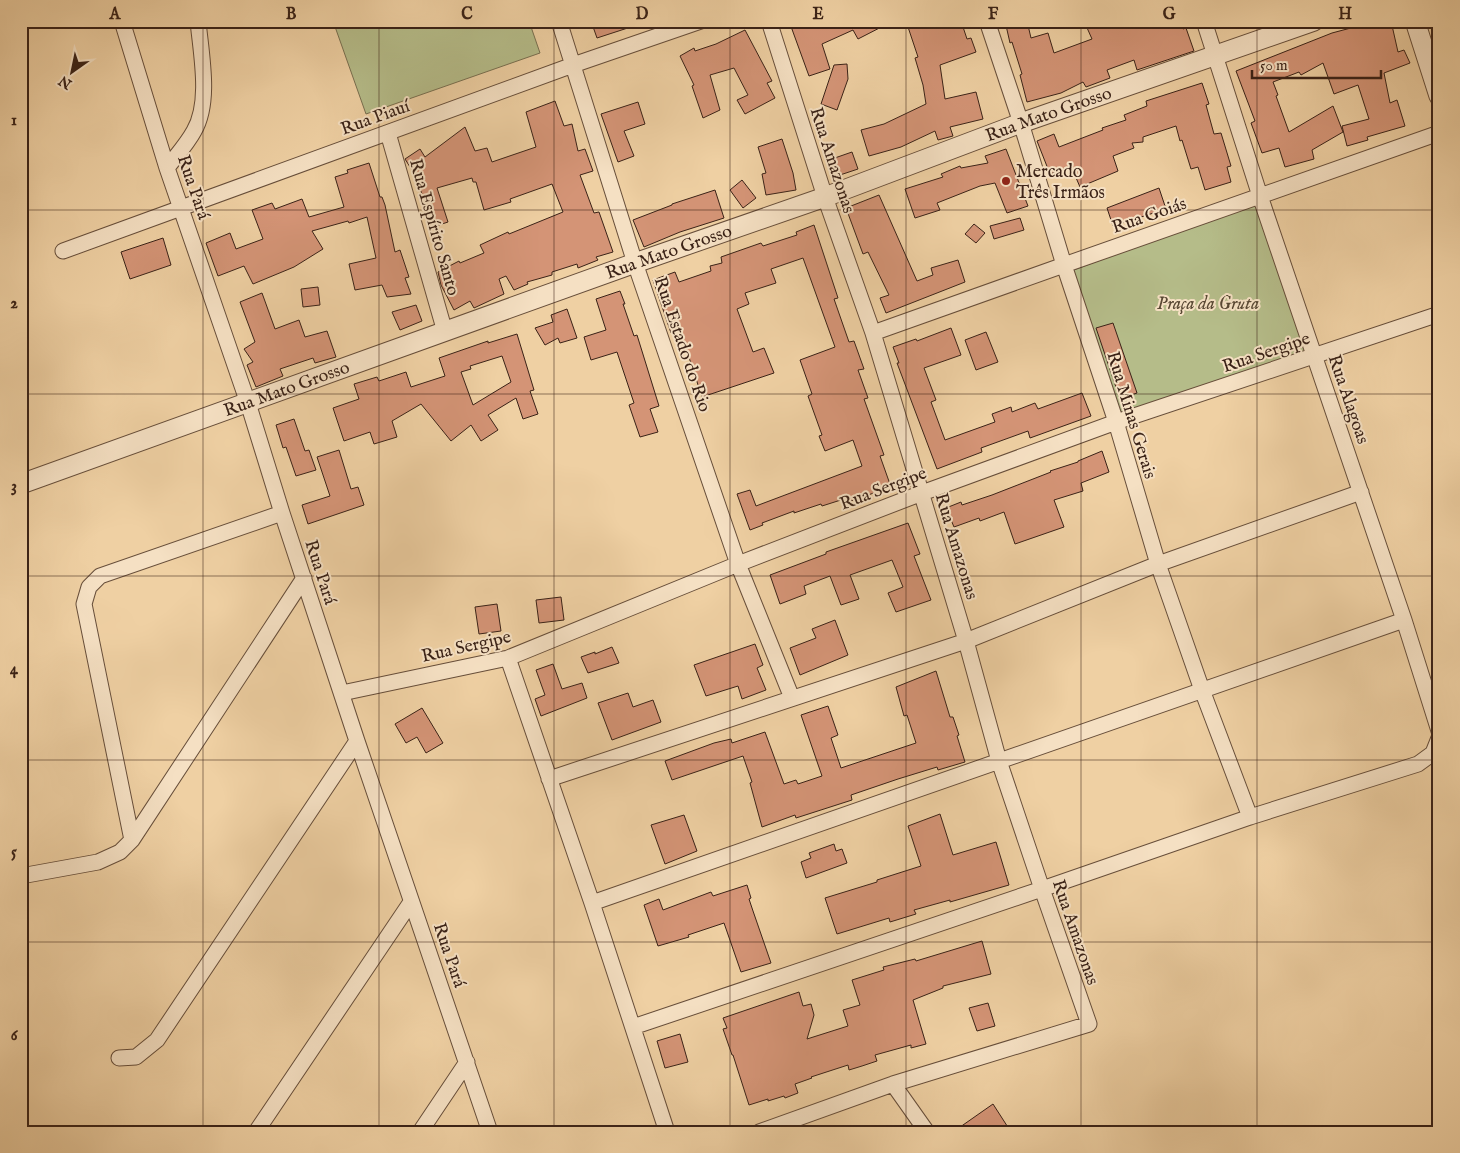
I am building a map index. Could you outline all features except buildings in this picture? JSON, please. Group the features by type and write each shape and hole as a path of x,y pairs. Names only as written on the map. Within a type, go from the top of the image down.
{"street":[{"name":"Rua Pará","path":"122,21 167,168 248,403 282,514 357,741 490,1132"},
{"path":"167,168 195,130 203,105 203,74 198,21"},
{"name":"Rua Estado do Rio","path":"559,21 635,264 738,564 792,698"},
{"name":"Rua Piauí","path":"63,251 573,65 702,21"},
{"name":"Rua Amazonas","path":"769,21 825,197 873,333 966,641 999,760 1089,1024 893,1084"},
{"name":"Rua Minas Gerais","path":"987,21 1116,422 1158,564 1202,690 1250,817"},
{"name":"Rua Alagoas","path":"1204,21 1260,196 1404,620 1439,731"},
{"name":"Rua Mato Grosso","path":"21,484 825,197 1021,123 1314,21"},
{"path":"1415,21 1439,96"},
{"name":"Rua Espírito Santo","path":"388,133 445,332"},
{"name":"Rua Goiás","path":"873,333 1439,133"},
{"name":"Rua Sergipe","path":"342,693 508,658 738,564 922,493 1116,422 1439,314"},
{"path":"549,778 966,641 1158,564 1361,492"},
{"path":"132,840 84,604 90,587 100,576 282,514"},
{"path":"21,876 98,862 120,852 132,840 304,578"},
{"path":"592,903 1404,620"},
{"path":"508,658 592,903 667,1132"},
{"path":"633,1027 1250,817 1418,764 1433,753 1439,738"},
{"path":"119,1058 136,1057 157,1040 357,741"},
{"path":"256,1132 411,902"},
{"path":"420,1132 467,1062"},
{"path":"759,1132 893,1084 927,1132"}],"green space":[{"path":"333,21 529,21 540,53 366,114"},
{"name":"Praça da Gruta","path":"1256,202 1309,352 1119,414 1071,271"}],"place":[{"name":"Mercado Três Irmãos","path":"1006,181"}]}
